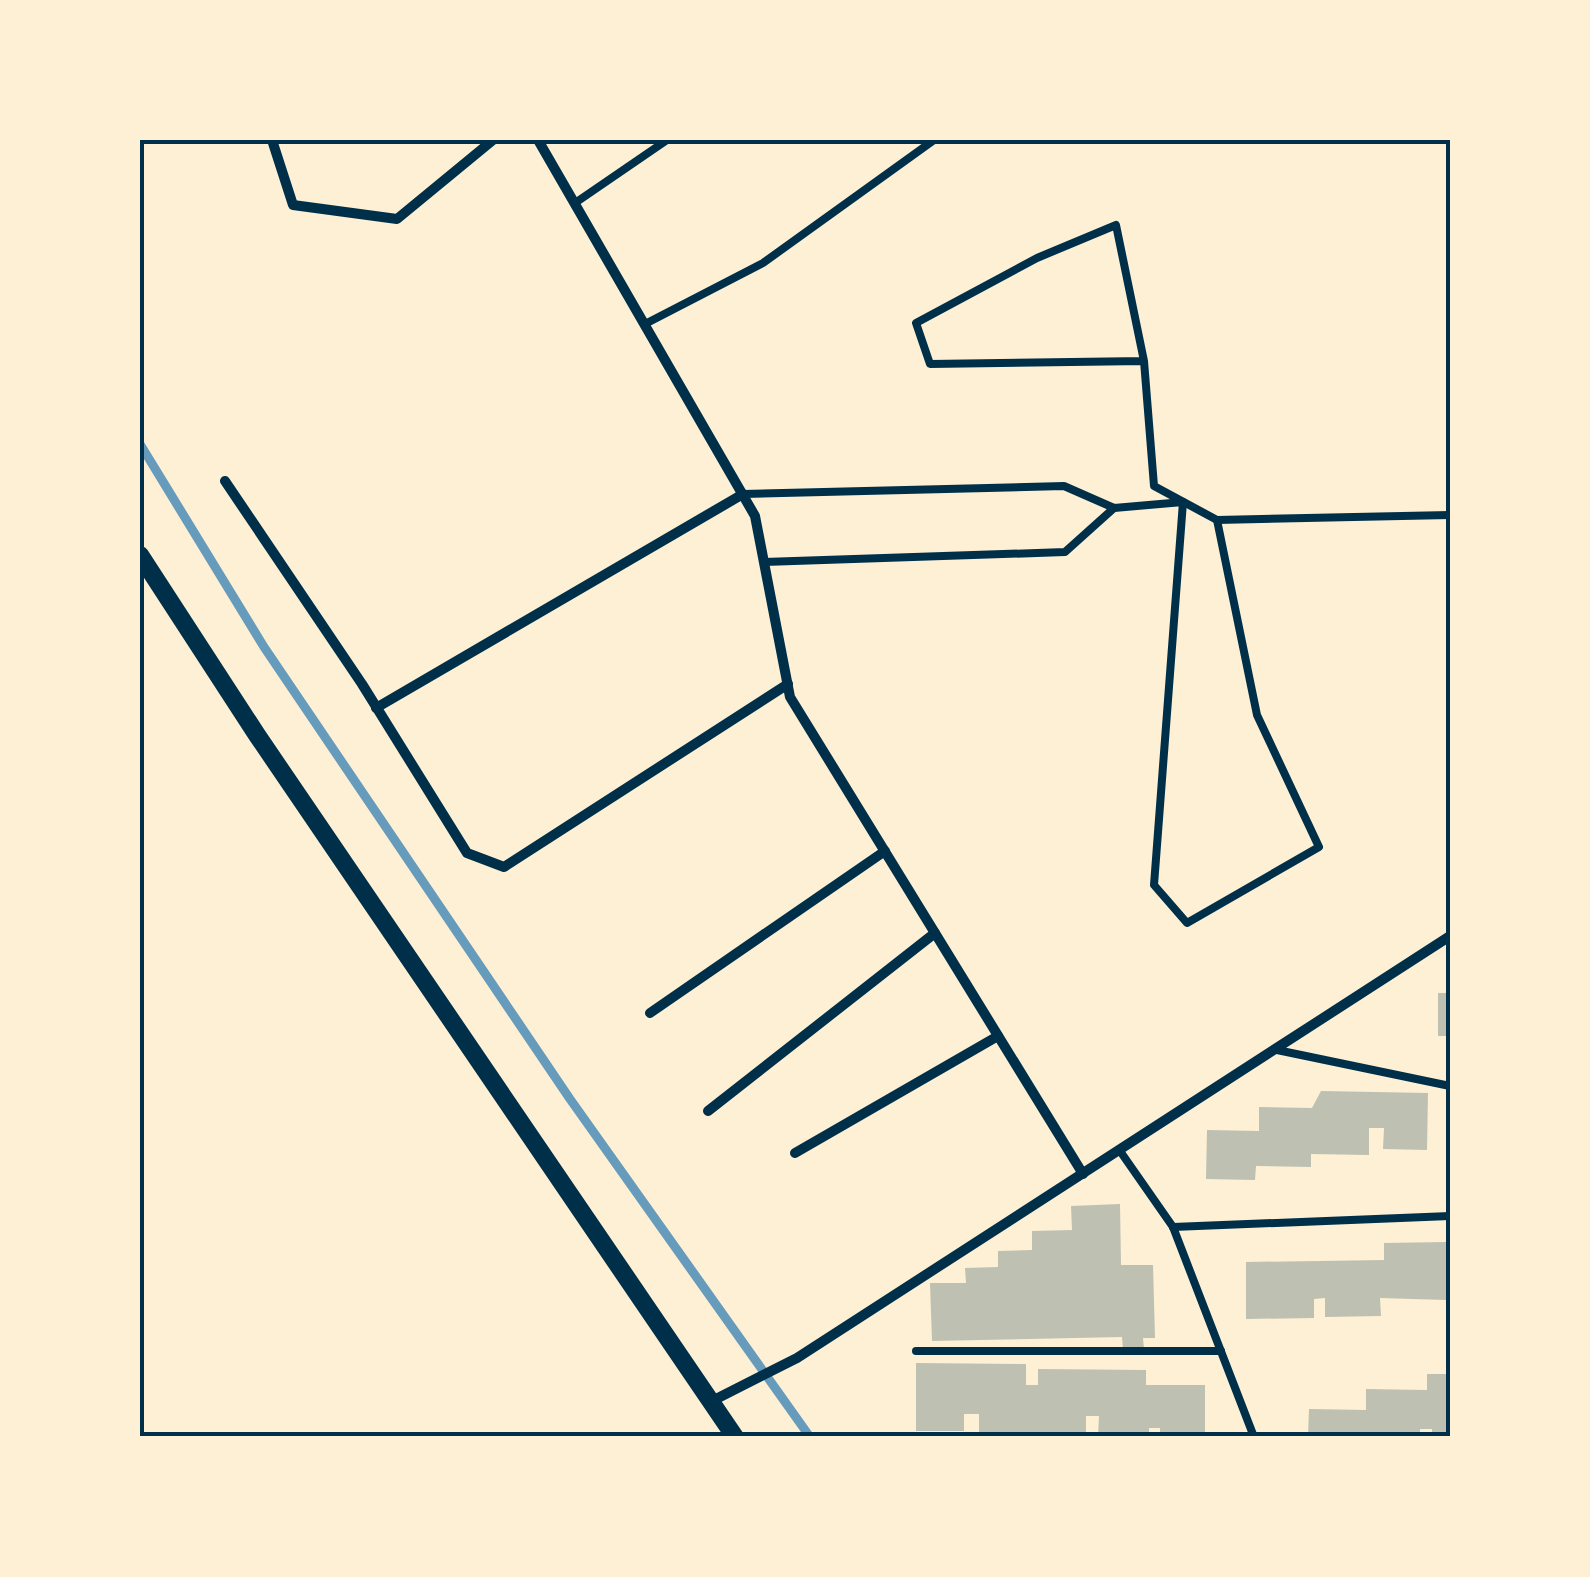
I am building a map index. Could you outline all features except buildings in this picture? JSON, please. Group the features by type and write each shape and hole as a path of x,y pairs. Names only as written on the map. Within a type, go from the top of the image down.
{"street":[{"path":"272,140 293,206 397,218 493,140"},
{"path":"538,140 755,516 790,698 1083,1174"},
{"path":"225,480 467,852 504,867 788,684"},
{"path":"376,708 742,494"},
{"path":"140,555 268,751 714,1400 735,1437"},
{"path":"650,1013 885,851"},
{"path":"708,1110 934,933"},
{"path":"714,1400 797,1358 1450,936"},
{"path":"795,1153 998,1036"}],"lane":[{"path":"575,203 666,140"},
{"path":"644,324 763,263 934,140"},
{"path":"1144,362 930,364 916,324 1037,258 1116,225 1144,362 1154,486 1217,520 1450,515"},
{"path":"742,494 1064,486 1114,508 1183,502"},
{"path":"1183,502 1154,885 1186,923 1320,847 1257,715 1217,520"},
{"path":"764,562 1065,552 1114,508"},
{"path":"1277,1050 1450,1086"},
{"path":"1120,1150 1173,1227 1254,1437"},
{"path":"1173,1227 1450,1216"},
{"path":"916,1351 1220,1351"}],"waterway":[{"path":"140,444 264,647 570,1099 810,1437"}]}
